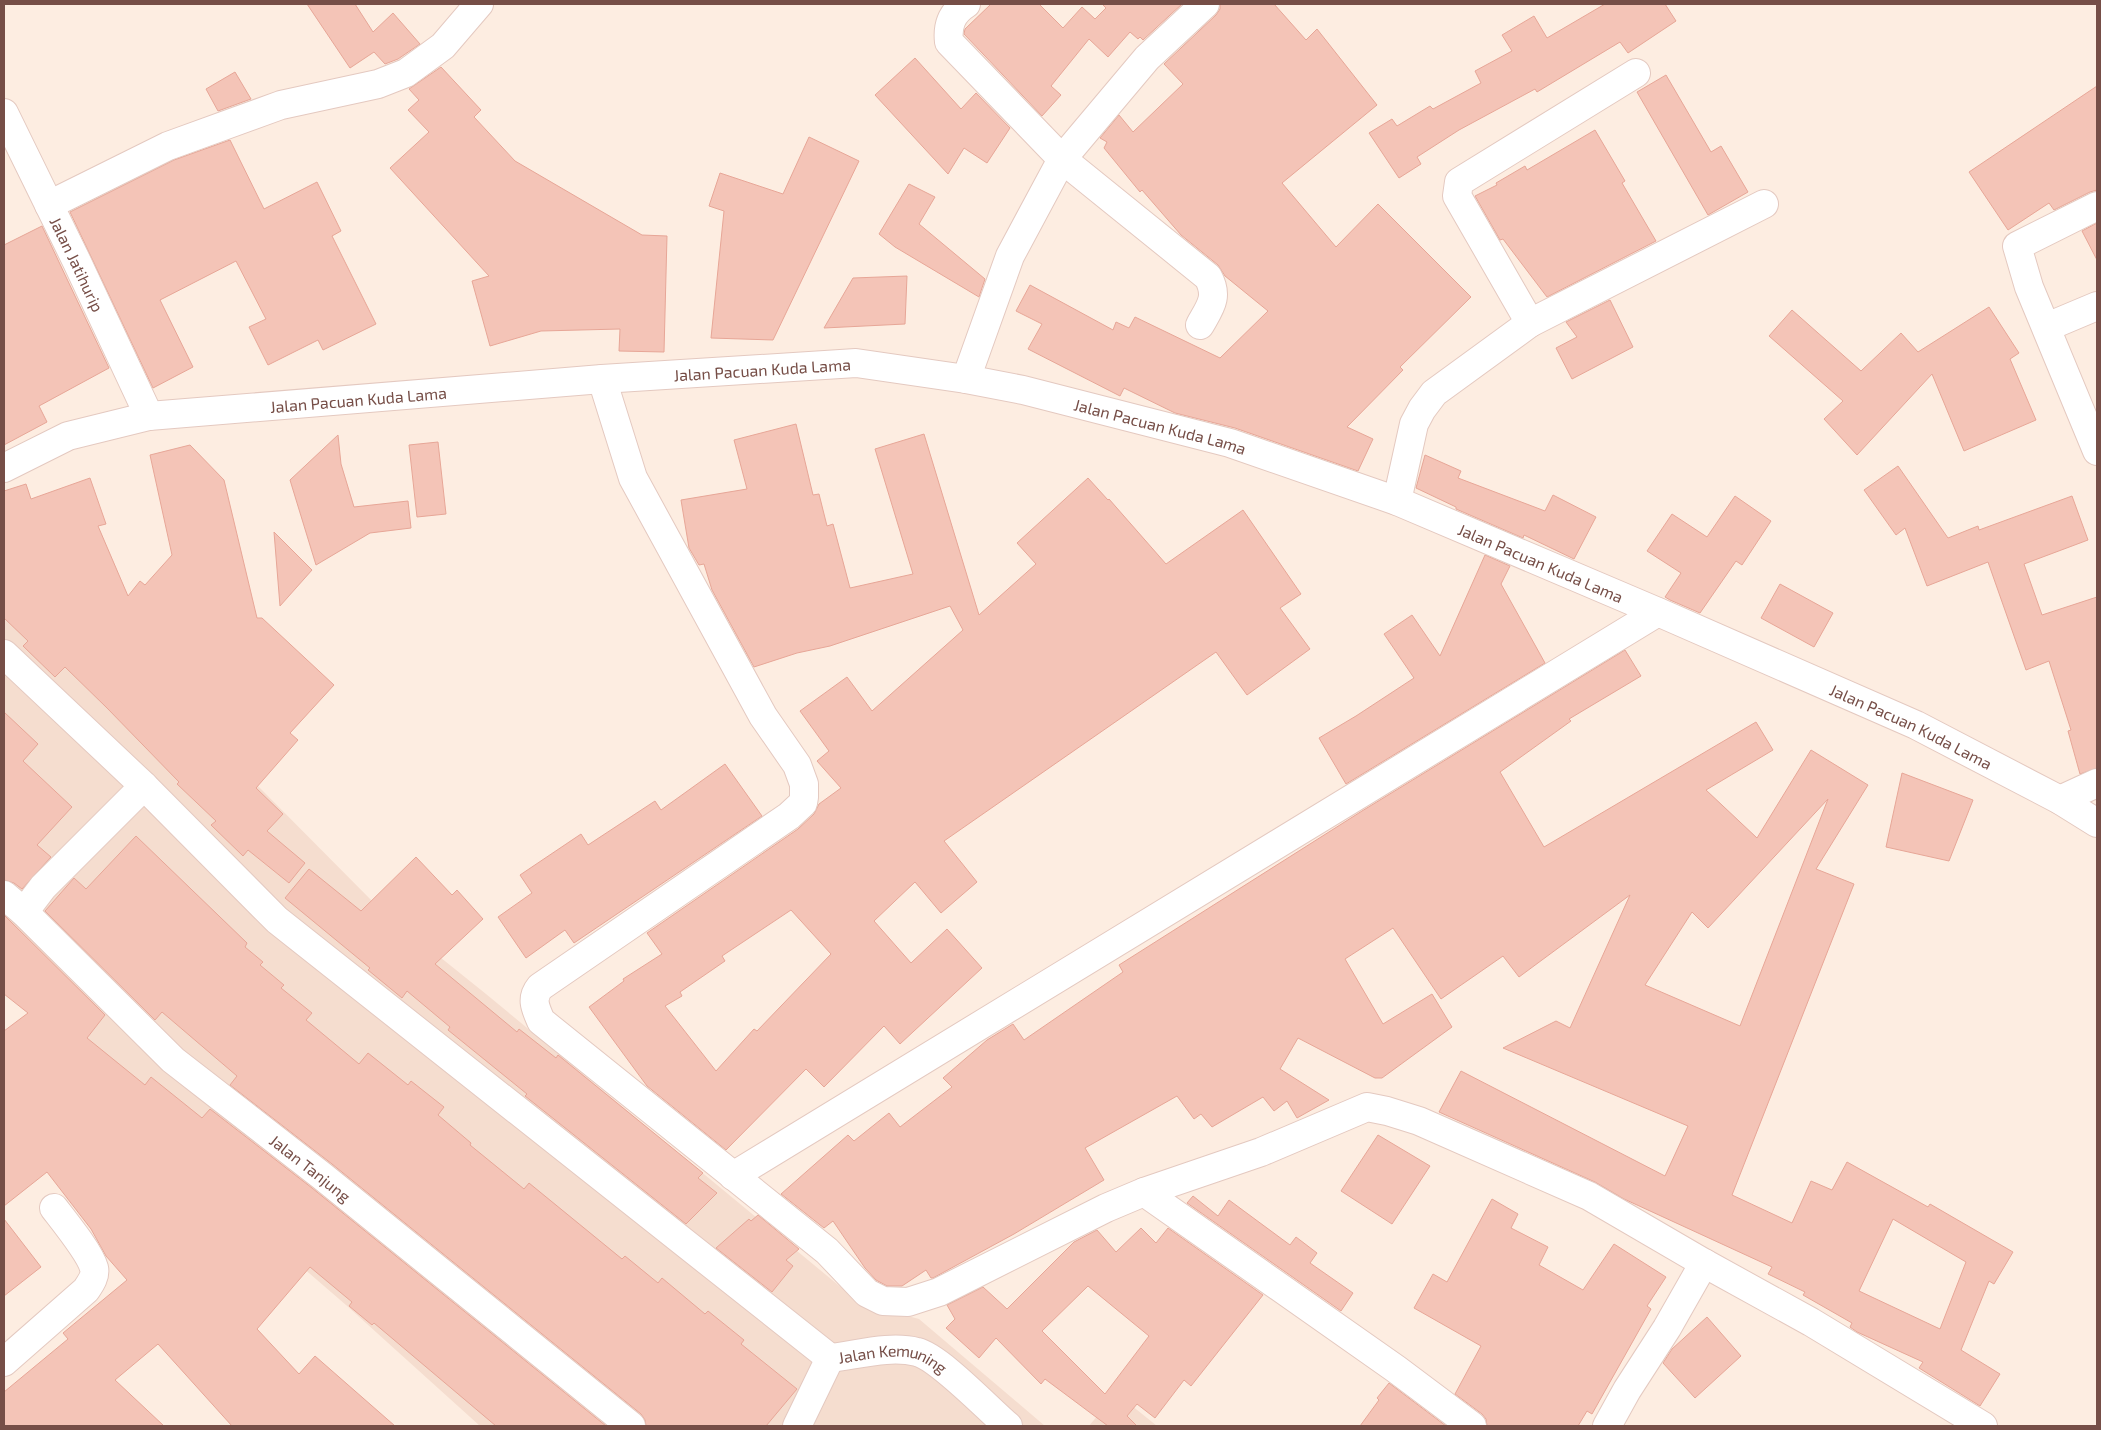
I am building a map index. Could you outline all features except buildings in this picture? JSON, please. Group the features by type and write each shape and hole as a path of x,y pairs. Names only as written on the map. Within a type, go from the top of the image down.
{"street":[{"path":"50,204 177,143 281,105 378,84 406,73 443,46 479,4"},
{"path":"966,4 958,10 951,20 948,31 949,42 1062,159 1208,277 1214,287 1213,296 1200,325"},
{"path":"966,379 1010,256 1062,159 1147,58 1205,4"},
{"path":"1530,322 1456,196 1460,182 1636,72"},
{"name":"Jalan Jatihurip","path":"5,121 50,204 148,416"},
{"path":"1397,501 1414,424 1434,393 1530,322 1764,204"},
{"path":"2097,206 2017,246 2029,287 2097,451"},
{"path":"2047,327 2097,306"},
{"name":"Jalan Pacuan Kuda Lama","path":"4,468 68,436 148,416 602,379 856,363 966,379 1023,390 1230,443 1397,501 1658,612 1916,725 2060,800 2097,823"},
{"path":"602,379 633,478 762,716 797,765 804,784 804,803 789,816 540,987 534,998 535,1007 541,1021 827,1252 867,1293 883,1301 908,1302 939,1292 1106,1208 1144,1192 1261,1152 1367,1107 1420,1121 1589,1196 1704,1263 1811,1322 1983,1426"},
{"path":"733,1176 1658,612"},
{"path":"4,654 144,786 277,920 830,1358"},
{"path":"2060,800 2097,784"},
{"path":"24,912 44,887 144,786"},
{"name":"Jalan Tanjung","path":"4,895 24,912 173,1060 322,1176 631,1426"},
{"path":"1144,1192 1396,1369 1472,1426"},
{"path":"4,1362 86,1290 93,1279 94,1268 80,1244 54,1208"},
{"path":"1607,1426 1704,1263"},
{"name":"Jalan Kemuning","path":"797,1426 830,1358 882,1351 918,1352 934,1360 992,1421"}],"shaded area":[{"path":"4,530 380,909 486,994 860,1303 919,1319 1045,1426 480,1426 346,1305 258,1229 128,1125 4,985"},
{"path":"1116,1393 1157,1426 1089,1426"}]}
